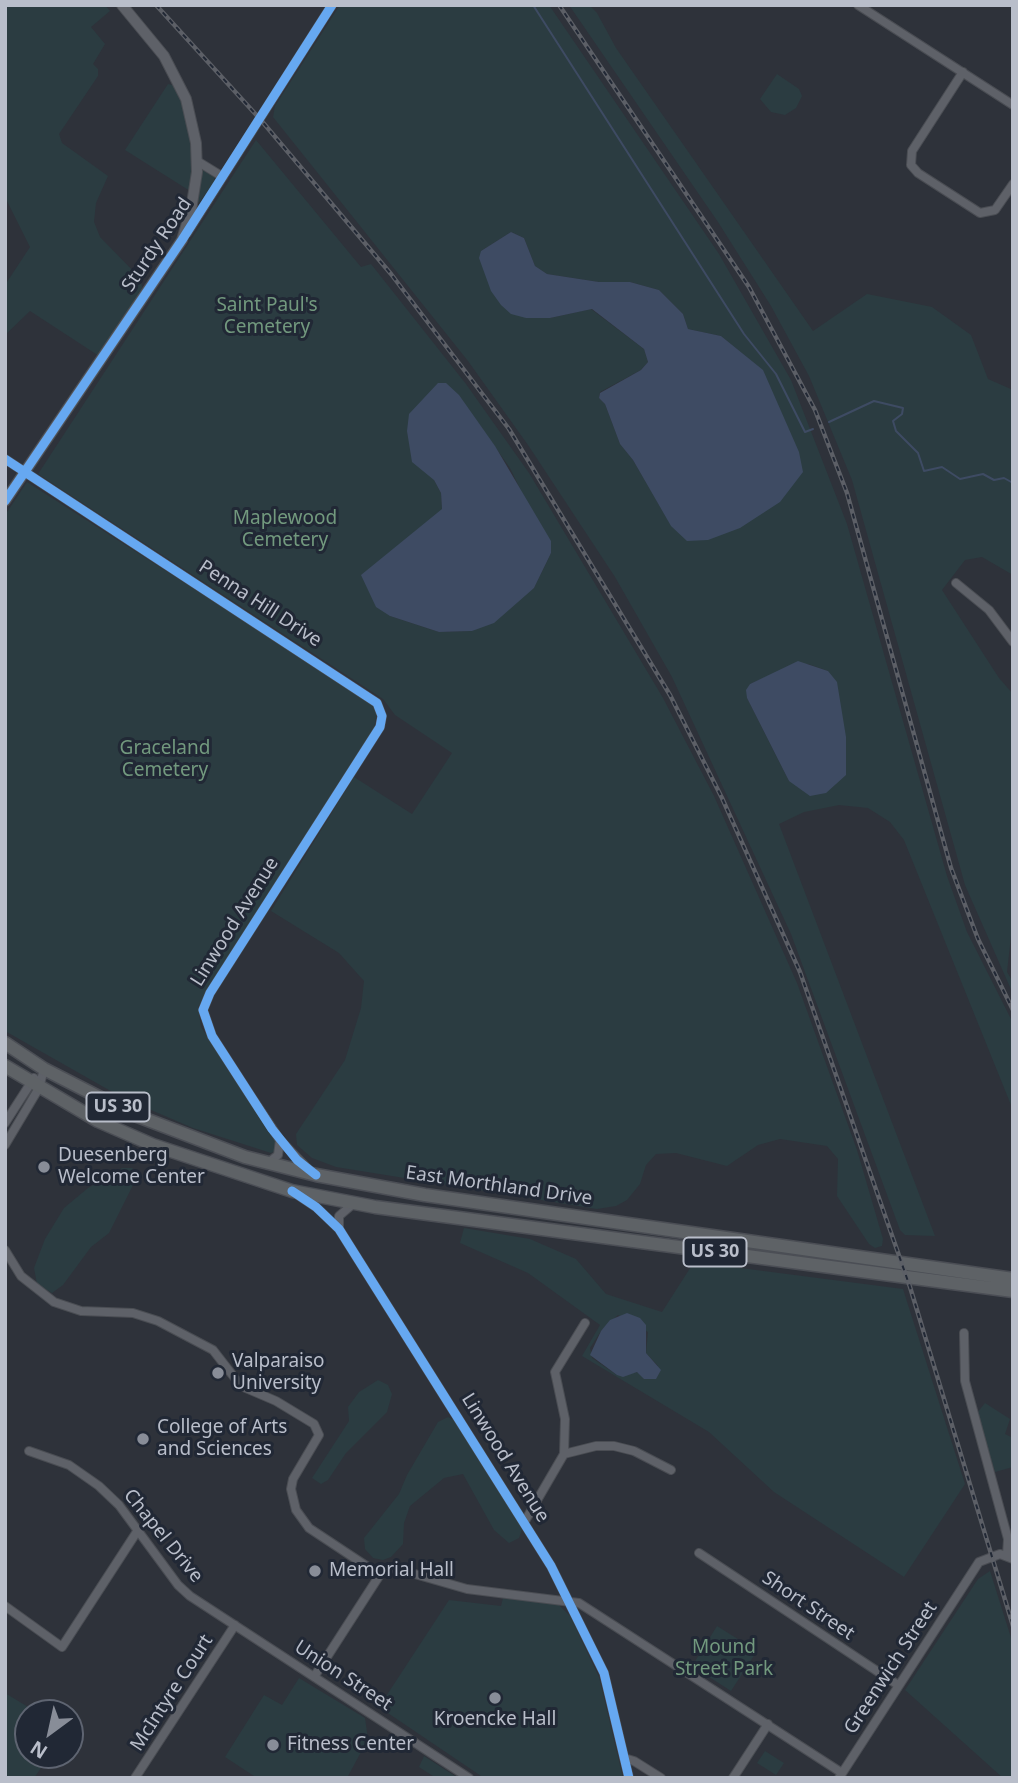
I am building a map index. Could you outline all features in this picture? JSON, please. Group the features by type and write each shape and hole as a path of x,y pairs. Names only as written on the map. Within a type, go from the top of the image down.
{"highway":[{"name":"East Morthland Drive","path":"5,1043 44,1069 132,1114 191,1139 267,1164 425,1195 1013,1279"},
{"name":"East Morthland Drive","path":"5,1066 98,1121 153,1145 292,1191 355,1203 1013,1291"}],"street":[{"path":"122,5 164,55 193,121 197,161 191,210 182,240"},
{"name":"Sturdy Road","path":"5,501 182,240 332,5"},
{"path":"858,5 1013,105"},
{"path":"963,72 912,151 912,168 980,213 995,210 1013,184"},
{"path":"197,161 223,177"},
{"name":"Penna Hill Drive","path":"5,459 377,703 382,716 380,727 317,824"},
{"path":"956,583 989,610 1013,642"},
{"name":"Linwood Avenue","path":"316,1175 280,1140 212,1036 204,1010 210,993 317,824"},
{"path":"5,1123 44,1069"},
{"path":"5,1145 34,1085"},
{"path":"267,1164 278,1155 280,1140"},
{"name":"Linwood Avenue","path":"292,1191 316,1207 340,1229 525,1521 570,1600 604,1673 629,1778"},
{"path":"340,1229 339,1216 346,1207 355,1203"},
{"path":"5,1250 21,1276 54,1302 81,1311 121,1311 158,1321 213,1350 241,1386 276,1401 314,1424 319,1435 293,1479 291,1489 296,1510 309,1528 380,1575"},
{"path":"525,1521 564,1454 565,1419 555,1372 585,1323"},
{"path":"964,1333 965,1381 1008,1539 1010,1557"},
{"path":"564,1454 596,1446 614,1446 634,1451 671,1470"},
{"name":"Chapel Drive","path":"29,1451 53,1458 85,1474 119,1505 184,1591 235,1625"},
{"path":"5,1606 62,1647 138,1530"},
{"name":"Short Street","path":"699,1553 898,1685"},
{"name":"Greenwich Street","path":"840,1775 968,1576 979,1562 1000,1554 1010,1557"},
{"path":"314,1677 380,1575 388,1568 394,1567 470,1589 570,1600 589,1608 768,1724 840,1775"},
{"name":"Union Street","path":"235,1625 469,1778"},
{"name":"McIntyre Court","path":"135,1778 235,1625"},
{"path":"733,1778 768,1724"},
{"path":"624,1758 634,1761 661,1778"}],"green space":[{"path":"5,5 105,5 110,11 91,27 105,44 93,64 98,69 98,76 59,134 62,143 108,176 96,203 94,222 100,237 140,278 143,290 99,356 30,311 5,335 5,285 30,247 5,197"},
{"path":"340,5 549,5 719,254 791,380 847,524 947,876 967,932 1013,1023 1013,1110 904,840 890,822 868,808 839,805 804,812 779,824 935,1236 905,1235 900,1230 791,934 672,677 615,577 528,445 468,361 273,117 275,106","holes":["511,232 524,238 535,266 547,274 599,282 630,282 659,290 683,314 688,329 721,336 762,370 671,525 633,460 620,444 605,404 599,398 600,392 641,370 648,362 644,349 591,309 550,318 526,318 481,251","808,664 828,671 789,781 747,698 750,684 790,667"]},
{"path":"569,5 589,5 597,13 616,48 813,331 867,294 932,307 971,335 988,379 1013,390 1013,575 982,557 965,560 942,590 999,678 1013,694 1013,919 1007,972 1013,982 1013,994 965,885 852,480 809,376 771,306 718,222"},
{"path":"777,74 799,89 802,96 796,108 785,115 771,112 760,99"},
{"path":"168,84 177,86 190,126 194,170 190,191 125,150"},
{"path":"256,140 361,267 371,264 466,384 529,473 663,698 714,796 797,983 857,1150 883,1239 882,1246 875,1248 869,1244 837,1196 838,1159 827,1146 780,1139 758,1145 727,1166 676,1153 656,1154 646,1165 640,1184 627,1200 616,1206 597,1209 336,1167 312,1158 297,1145 296,1134 345,1060 361,1008 364,981 339,953 271,911 354,777 412,814 452,753 395,715 383,699 38,474","holes":["473,416 510,468 551,553 534,588 472,631 439,632 390,616 442,509 441,493 434,480"]},
{"path":"203,170 214,177 215,182 197,205"},
{"name":"Graceland Cemetery","path":"27,482 369,701 377,712 374,729 198,1007 201,1027 277,1143 275,1151 271,1153 193,1128 123,1098 5,1031 5,515"},
{"path":"122,1168 132,1168 143,1176 135,1181 109,1233 91,1247 63,1285 52,1293 37,1284 34,1268 45,1239 64,1208 88,1188"},
{"path":"464,1228 530,1239 576,1259 606,1294 662,1312 694,1262 903,1289 965,1484 904,1577 774,1492 709,1432 582,1356 600,1325 528,1273 460,1243","holes":["618,1315 648,1332 646,1353 658,1366 644,1379 638,1372 617,1375 592,1358 590,1348 601,1331"]},
{"path":"378,1380 388,1385 392,1394 387,1412 346,1453 328,1480 321,1484 312,1478 349,1421 348,1407 359,1392"},
{"path":"985,1403 1010,1419 1005,1434 1013,1438 1013,1467 995,1472 977,1413"},
{"path":"448,1417 456,1421 522,1529 519,1538 509,1543 494,1530 463,1474 444,1478 410,1506 404,1523 403,1544 391,1557 383,1560 373,1558 365,1549 364,1538 399,1494 438,1422"},
{"path":"990,1571 1013,1644 1013,1778 1003,1778 905,1690 978,1579"},
{"path":"503,1598 548,1601 558,1604 570,1616 599,1677 623,1778 484,1778 379,1707 449,1600 501,1606"},
{"name":"Mound Street Park","path":"717,1626 757,1651 731,1691 692,1666"},
{"path":"299,1678 365,1718 368,1739 347,1778 257,1778 225,1757 264,1695 282,1705"},
{"path":"5,1693 15,1699 14,1769 40,1769 34,1778 5,1778"},
{"path":"765,1751 784,1763 776,1775 757,1763"},
{"path":"424,1756 458,1778 436,1778 419,1767"}],"water":[{"path":"511,232 524,238 535,266 547,274 599,282 630,282 659,290 683,314 688,329 721,336 763,370 799,452 803,472 780,502 740,528 708,540 687,541 671,526 633,460 620,444 605,404 599,398 600,393 641,370 648,362 644,349 592,309 550,318 526,318 511,314 491,291 479,258 481,251"},
{"path":"438,383 446,383 459,395 495,446 551,541 551,553 534,588 494,623 472,631 439,632 390,616 376,607 361,575 442,509 441,493 434,480 412,462 407,431 409,414"},
{"path":"798,661 828,671 837,682 846,737 846,775 826,793 810,796 789,781 747,698 746,690 750,684"},
{"path":"627,1313 640,1318 646,1325 646,1353 661,1370 656,1379 644,1379 637,1372 623,1377 617,1375 590,1355 601,1331 610,1320"}],"waterway":[{"path":"533,5 744,334 776,374 805,432 813,429"},
{"path":"829,422 874,401 903,408 902,414 893,421 896,431 918,453 924,471 942,467 960,479 983,474 994,480 1004,478 1013,483"}],"railway":[{"path":"156,5 260,119 391,274 509,429 670,695 722,798 800,972 910,1287 1013,1626"},
{"path":"559,5 749,287 815,410 847,493 951,868 978,939 1013,1010"}],"cycle path":[{"path":"5,501 182,240 332,5"},
{"path":"5,459 377,703 382,716 380,727 210,993 203,1010 212,1036 272,1129 297,1160 316,1175"},
{"path":"292,1191 316,1207 339,1229 551,1566 604,1673 629,1778"}],"place":[{"name":"Duesenberg Welcome Center","path":"44,1167"},
{"name":"Valparaiso University","path":"218,1373"},
{"name":"College of Arts and Sciences","path":"143,1439"},
{"name":"Memorial Hall","path":"315,1571"},
{"name":"Kroencke Hall","path":"495,1698"},
{"name":"Fitness Center","path":"273,1745"}],"park label":[{"name":"Saint Paul's Cemetery","path":"267,317"},
{"name":"Maplewood Cemetery","path":"285,530"}]}
